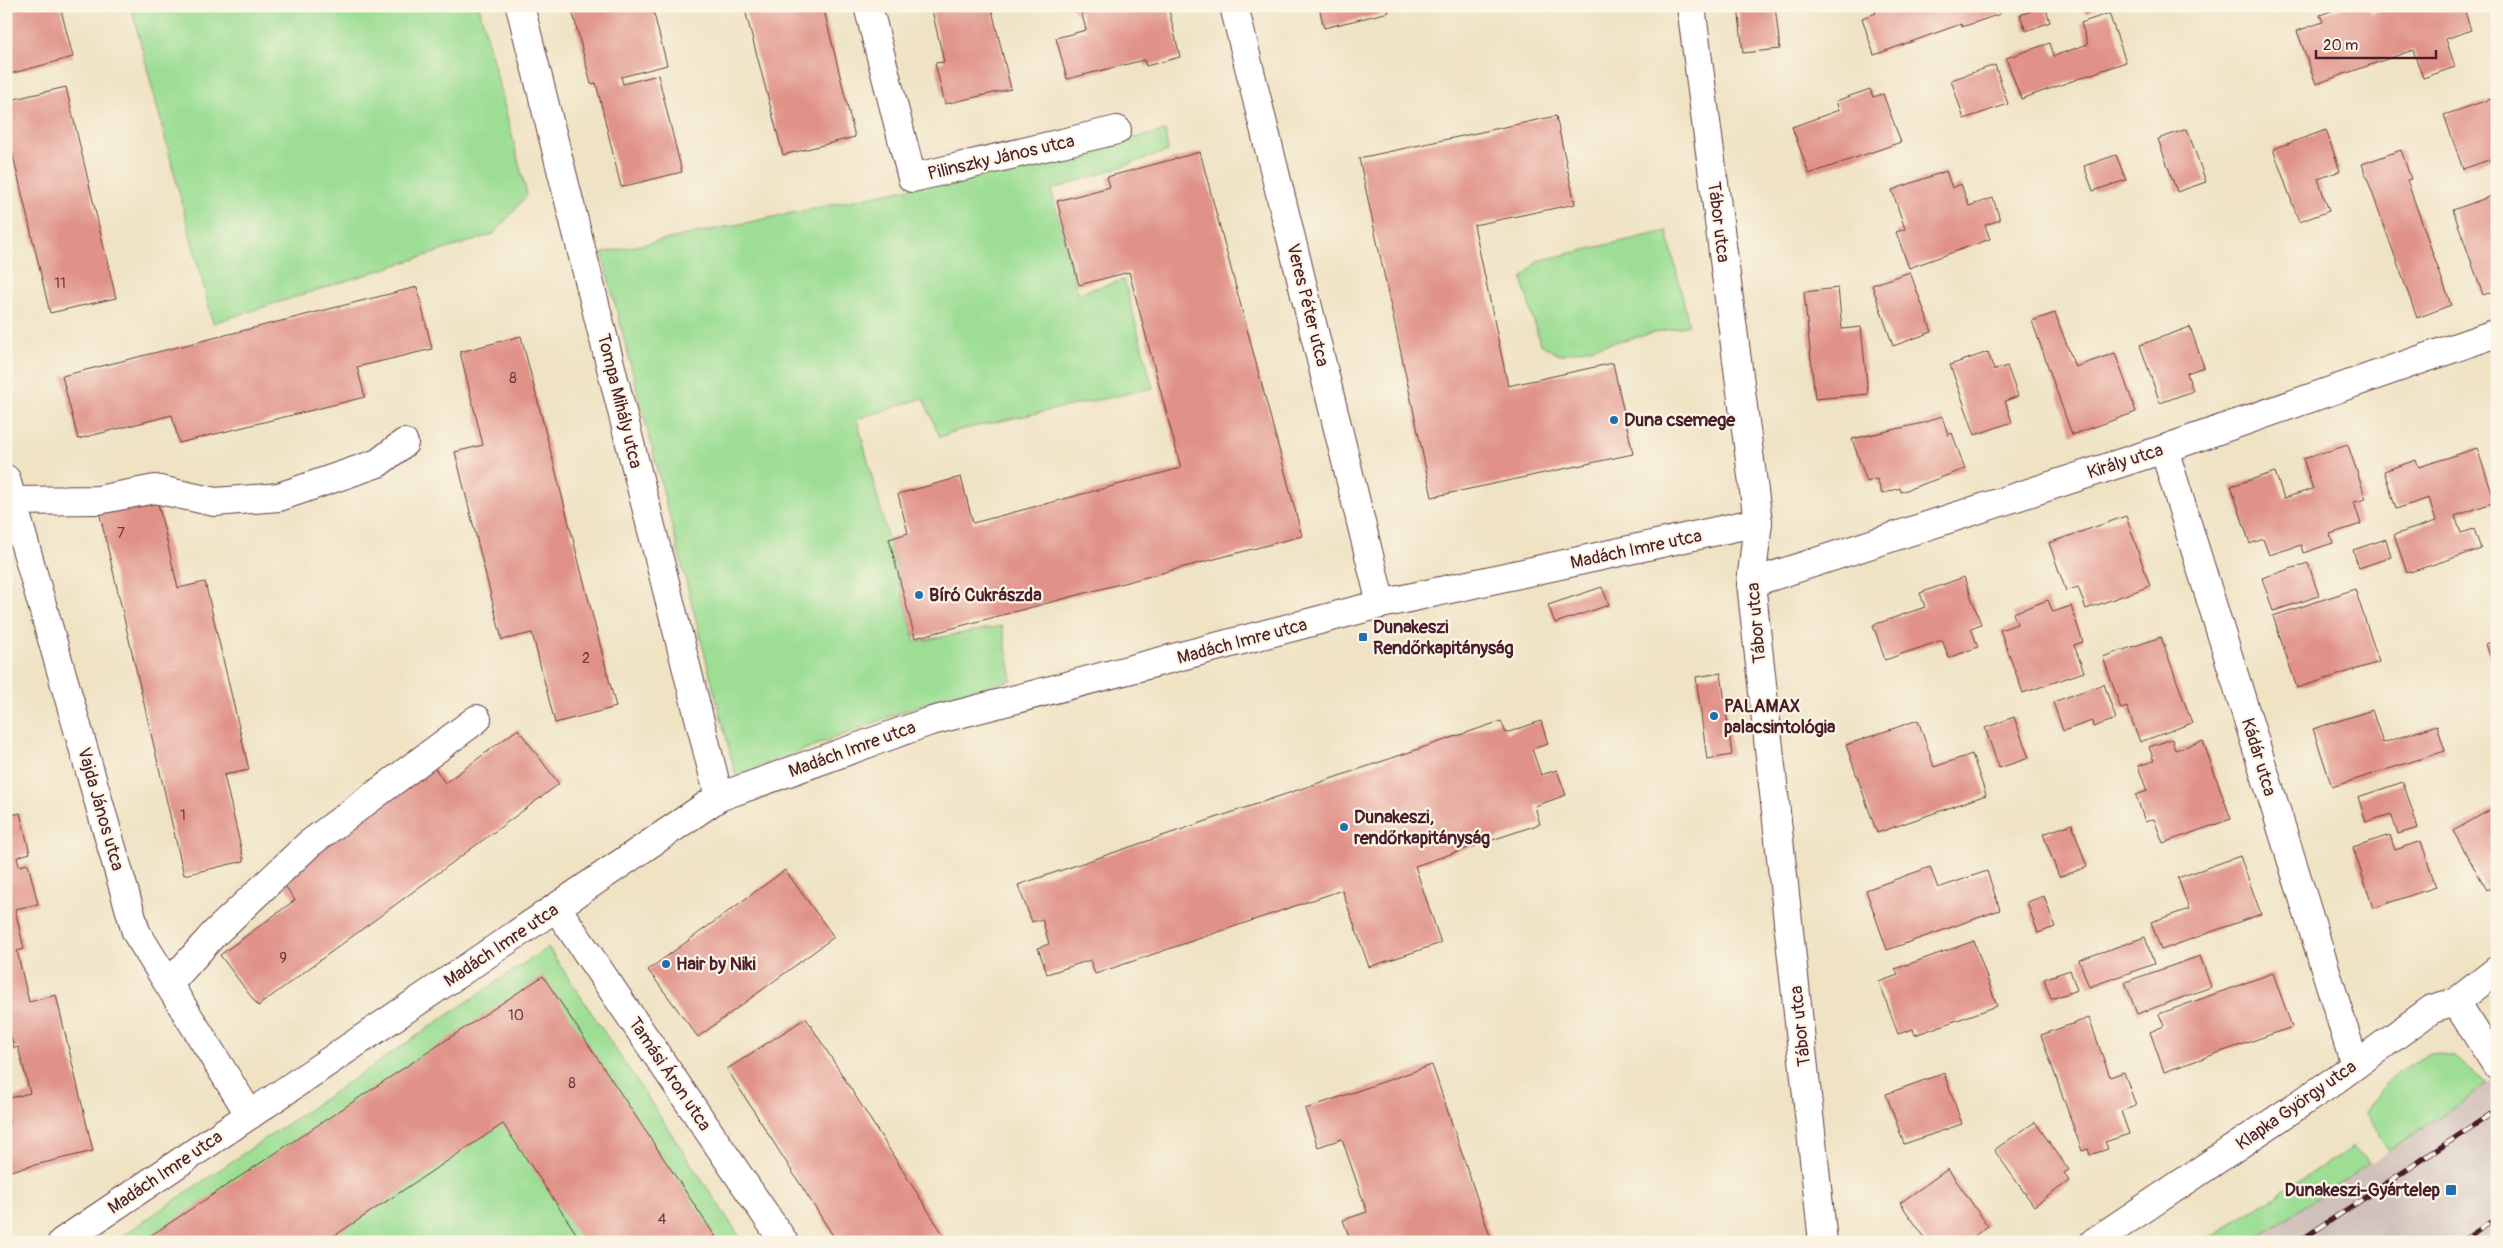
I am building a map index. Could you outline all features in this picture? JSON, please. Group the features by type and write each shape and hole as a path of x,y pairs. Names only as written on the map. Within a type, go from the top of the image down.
{"street":[{"name":"Tompa Mihály utca","path":"520,6 719,796"},
{"name":"Pilinszky János utca","path":"868,6 912,178 1117,130"},
{"name":"Veres Péter utca","path":"1234,6 1381,604"},
{"name":"Tábor utca","path":"1691,6 1758,522 1751,583 1823,1242"},
{"name":"Király utca","path":"1751,583 2164,449 2497,332"},
{"path":"9,490 98,500 155,489 215,502 279,497 378,464 404,443"},
{"name":"Kádár utca","path":"2164,449 2355,1065"},
{"name":"Vajda János utca","path":"9,490 136,932 250,1115"},
{"name":"Madách Imre utca","path":"62,1242 719,796 928,722 1381,604 1758,522"},
{"path":"169,984 213,935 309,844 477,719"},
{"name":"Tamási Áron utca","path":"556,907 784,1242"},
{"name":"Klapka György utca","path":"2094,1242 2355,1065 2432,1009 2456,1002 2497,970"},
{"path":"2456,1002 2497,1066"}],"shaded area":[{"path":"2497,1077 2497,1242 2251,1242 2389,1151"}],"green space":[{"path":"131,6 479,6 527,195 494,234 213,323"},
{"path":"1165,131 1168,151 1051,190 1078,293 1124,280 1153,388 959,430 940,437 923,398 857,419 915,642 1002,626 1012,680 923,704 736,776 602,253 916,187"},
{"path":"1667,231 1689,325 1559,355 1540,344 1522,279 1537,261"},
{"path":"548,947 743,1242 113,1242"},
{"path":"2430,1053 2455,1057 2487,1084 2389,1151 2364,1111 2396,1073"},
{"path":"2353,1147 2369,1163 2251,1242 2202,1242"}],"building":[{"path":"6,6 60,6 73,57 6,75"},
{"path":"571,6 652,6 667,65 621,77 623,84 658,75 682,172 621,187 596,83 591,84"},
{"path":"744,6 823,6 855,137 783,155"},
{"path":"931,6 991,6 1011,89 945,104 935,63 944,62"},
{"path":"1073,6 1168,6 1180,57 1146,66 1144,60 1067,79 1056,38 1086,30 1081,11 1075,13"},
{"path":"1319,6 1387,6 1389,12 1324,28"},
{"path":"1738,6 1775,6 1780,49 1743,53"},
{"path":"1873,6 1900,8 2003,7 1999,8 2000,14 1962,27 1961,24 1874,55 1862,18 1876,13"},
{"path":"2045,6 2050,22 2026,31 2020,15"},
{"path":"2082,6 2096,6 2097,9 2085,14"},
{"path":"2344,6 2368,6 2371,13 2390,6 2463,6 2471,30 2446,39 2455,67 2423,78 2413,50 2316,84 2297,31 2323,22 2320,15"},
{"path":"2109,13 2126,62 2021,99 2006,58 2050,43 2054,56 2088,44 2081,23"},
{"path":"1995,65 2008,104 1964,119 1951,80"},
{"path":"66,87 116,298 50,313 6,126 6,101"},
{"path":"1870,89 1873,97 1883,94 1901,142 1809,174 1792,127 1839,110 1836,101"},
{"path":"2491,99 2497,113 2497,157 2463,169 2444,115"},
{"path":"1556,116 1575,204 1474,225 1508,386 1613,363 1633,454 1432,497 1359,158"},
{"path":"2187,129 2206,182 2177,192 2158,139"},
{"path":"2326,130 2340,171 2318,179 2329,211 2299,222 2273,149"},
{"path":"2401,150 2411,179 2407,180 2451,305 2417,318 2362,164"},
{"path":"1200,152 1302,536 915,638 889,539 908,533 898,494 961,477 973,523 1181,468 1129,272 1079,285 1057,201 1110,187 1107,177"},
{"path":"2116,155 2126,180 2093,191 2084,166"},
{"path":"1946,171 1952,188 1961,184 1969,206 1993,198 2000,220 1985,225 1990,239 1909,268 1896,232 1905,229 1892,190"},
{"path":"2497,194 2497,290 2483,295 2453,210"},
{"path":"1910,272 1932,332 1893,346 1872,285"},
{"path":"417,287 432,349 357,367 365,397 179,443 172,415 78,439 62,376"},
{"path":"1838,288 1842,329 1861,327 1868,394 1815,399 1804,292"},
{"path":"2055,313 2075,367 2115,353 2136,412 2072,435 2032,321"},
{"path":"2190,327 2204,367 2187,373 2193,391 2160,403 2140,345"},
{"path":"521,336 616,707 555,723 532,633 502,640 455,452 483,445 460,352"},
{"path":"1988,352 1994,370 2007,366 2018,396 2005,401 2012,422 1975,435 1950,365"},
{"path":"1942,416 1948,435 1952,433 1965,469 1901,492 1900,488 1882,494 1877,479 1867,482 1852,439 1923,423"},
{"path":"2348,445 2366,499 2354,502 2361,524 2330,534 2333,543 2303,553 2301,545 2269,555 2263,539 2250,544 2231,486 2275,472 2284,498 2313,489 2303,459"},
{"path":"2477,448 2495,502 2455,516 2461,533 2474,529 2481,549 2407,573 2394,535 2436,521 2429,498 2396,509 2384,471 2416,460 2419,467"},
{"path":"157,499 178,588 205,582 249,770 224,775 244,861 184,875 99,511"},
{"path":"2126,516 2150,586 2086,609 2078,587 2066,591 2049,543"},
{"path":"2386,539 2391,557 2359,568 2353,550"},
{"path":"2308,563 2319,596 2273,611 2262,578"},
{"path":"1964,577 1981,624 1971,628 1978,647 1949,658 1942,640 1885,660 1873,625 1925,607 1920,593"},
{"path":"1602,587 1609,605 1555,623 1548,605"},
{"path":"2355,589 2379,662 2297,688 2273,616"},
{"path":"2048,600 2053,612 2071,606 2083,642 2074,645 2084,672 2023,693 2000,630 2017,624 2013,613"},
{"path":"2161,637 2192,723 2140,742 2127,707 2121,709 2103,657"},
{"path":"2497,640 2497,670 2495,671 2486,644"},
{"name":"PALAMAX palacsintológia","path":"1721,673 1732,755 1707,759 1696,677"},
{"path":"2104,684 2116,719 2093,727 2092,721 2063,731 2053,702"},
{"path":"2372,710 2383,743 2437,725 2445,751 2332,787 2313,729"},
{"path":"2014,717 2029,758 1999,768 1985,728"},
{"path":"1918,720 1934,767 1972,754 1986,795 1877,833 1846,745"},
{"path":"1501,721 1506,733 1541,721 1548,744 1532,749 1541,775 1557,770 1566,795 1535,806 1540,824 1415,866 1441,943 1369,967 1342,890 1095,974 1090,960 1047,974 1038,948 1049,944 1042,919 1032,922 1018,885"},
{"path":"518,729 559,784 258,1006 220,955 295,900 281,880 434,767 445,783"},
{"path":"2172,739 2175,750 2203,741 2231,819 2163,843 2154,819 2145,822 2136,795 2147,791 2138,766 2154,761 2149,747"},
{"path":"2403,782 2418,828 2398,834 2391,814 2366,822 2358,797"},
{"path":"7,794 12,815 20,813 30,853 17,857 19,866 28,864 38,904 15,909 24,949 17,951 29,1002 56,995 93,1151 6,1172 6,1125 9,1124 6,1099 30,1093 18,1047 14,1048 6,1017"},
{"path":"2497,806 2497,885 2487,890 2453,831"},
{"path":"2072,824 2087,867 2059,877 2043,834"},
{"path":"2390,835 2395,850 2421,841 2436,887 2373,908 2353,847"},
{"path":"2240,856 2261,914 2161,950 2151,922 2189,909 2178,878"},
{"path":"1930,867 1938,888 1987,871 2000,910 1887,950 1866,890"},
{"path":"785,870 834,937 698,1037 648,970"},
{"path":"2044,896 2055,927 2038,933 2027,902"},
{"path":"2145,937 2154,964 2089,987 2079,960"},
{"path":"1974,941 1997,1006 1915,1035 1913,1029 1898,1034 1879,982 1898,975 1895,969"},
{"path":"2200,956 2211,987 2137,1014 2125,982"},
{"path":"2070,970 2077,990 2051,999 2044,979"},
{"path":"2273,973 2292,1027 2164,1072 2150,1032 2164,1026 2159,1014"},
{"path":"543,976 719,1242 582,1242 503,1124 325,1242 141,1242"},
{"path":"806,1018 948,1242 837,1242 727,1069"},
{"path":"2089,1018 2110,1077 2124,1072 2136,1106 2121,1111 2129,1134 2105,1142 2108,1149 2090,1155 2088,1149 2082,1151 2041,1035"},
{"path":"1432,1065 1491,1239 1483,1242 1351,1242 1343,1220 1367,1212 1342,1139 1318,1147 1305,1109"},
{"path":"1944,1073 1962,1124 1904,1144 1886,1094"},
{"path":"2035,1122 2069,1170 2064,1173 2069,1181 2034,1206 1994,1150"},
{"path":"1948,1169 1988,1226 1966,1242 1928,1242 1900,1203"}],"railway":[{"path":"2298,1242 2497,1110"},
{"path":"2461,1242 2497,1218"}],"place":[{"name":"Duna csemege","path":"1614,420"},
{"name":"Bíró Cukrászda","path":"919,595"},
{"name":"Dunakeszi Rendőrkapitányság","path":"1363,637"},
{"name":"PALAMAX palacsintológia","path":"1714,716"},
{"name":"Dunakeszi, rendőrkapitányság","path":"1344,827"},
{"name":"Hair by Niki","path":"666,964"},
{"name":"Dunakeszi-Gyártelep","path":"2451,1190"}]}
